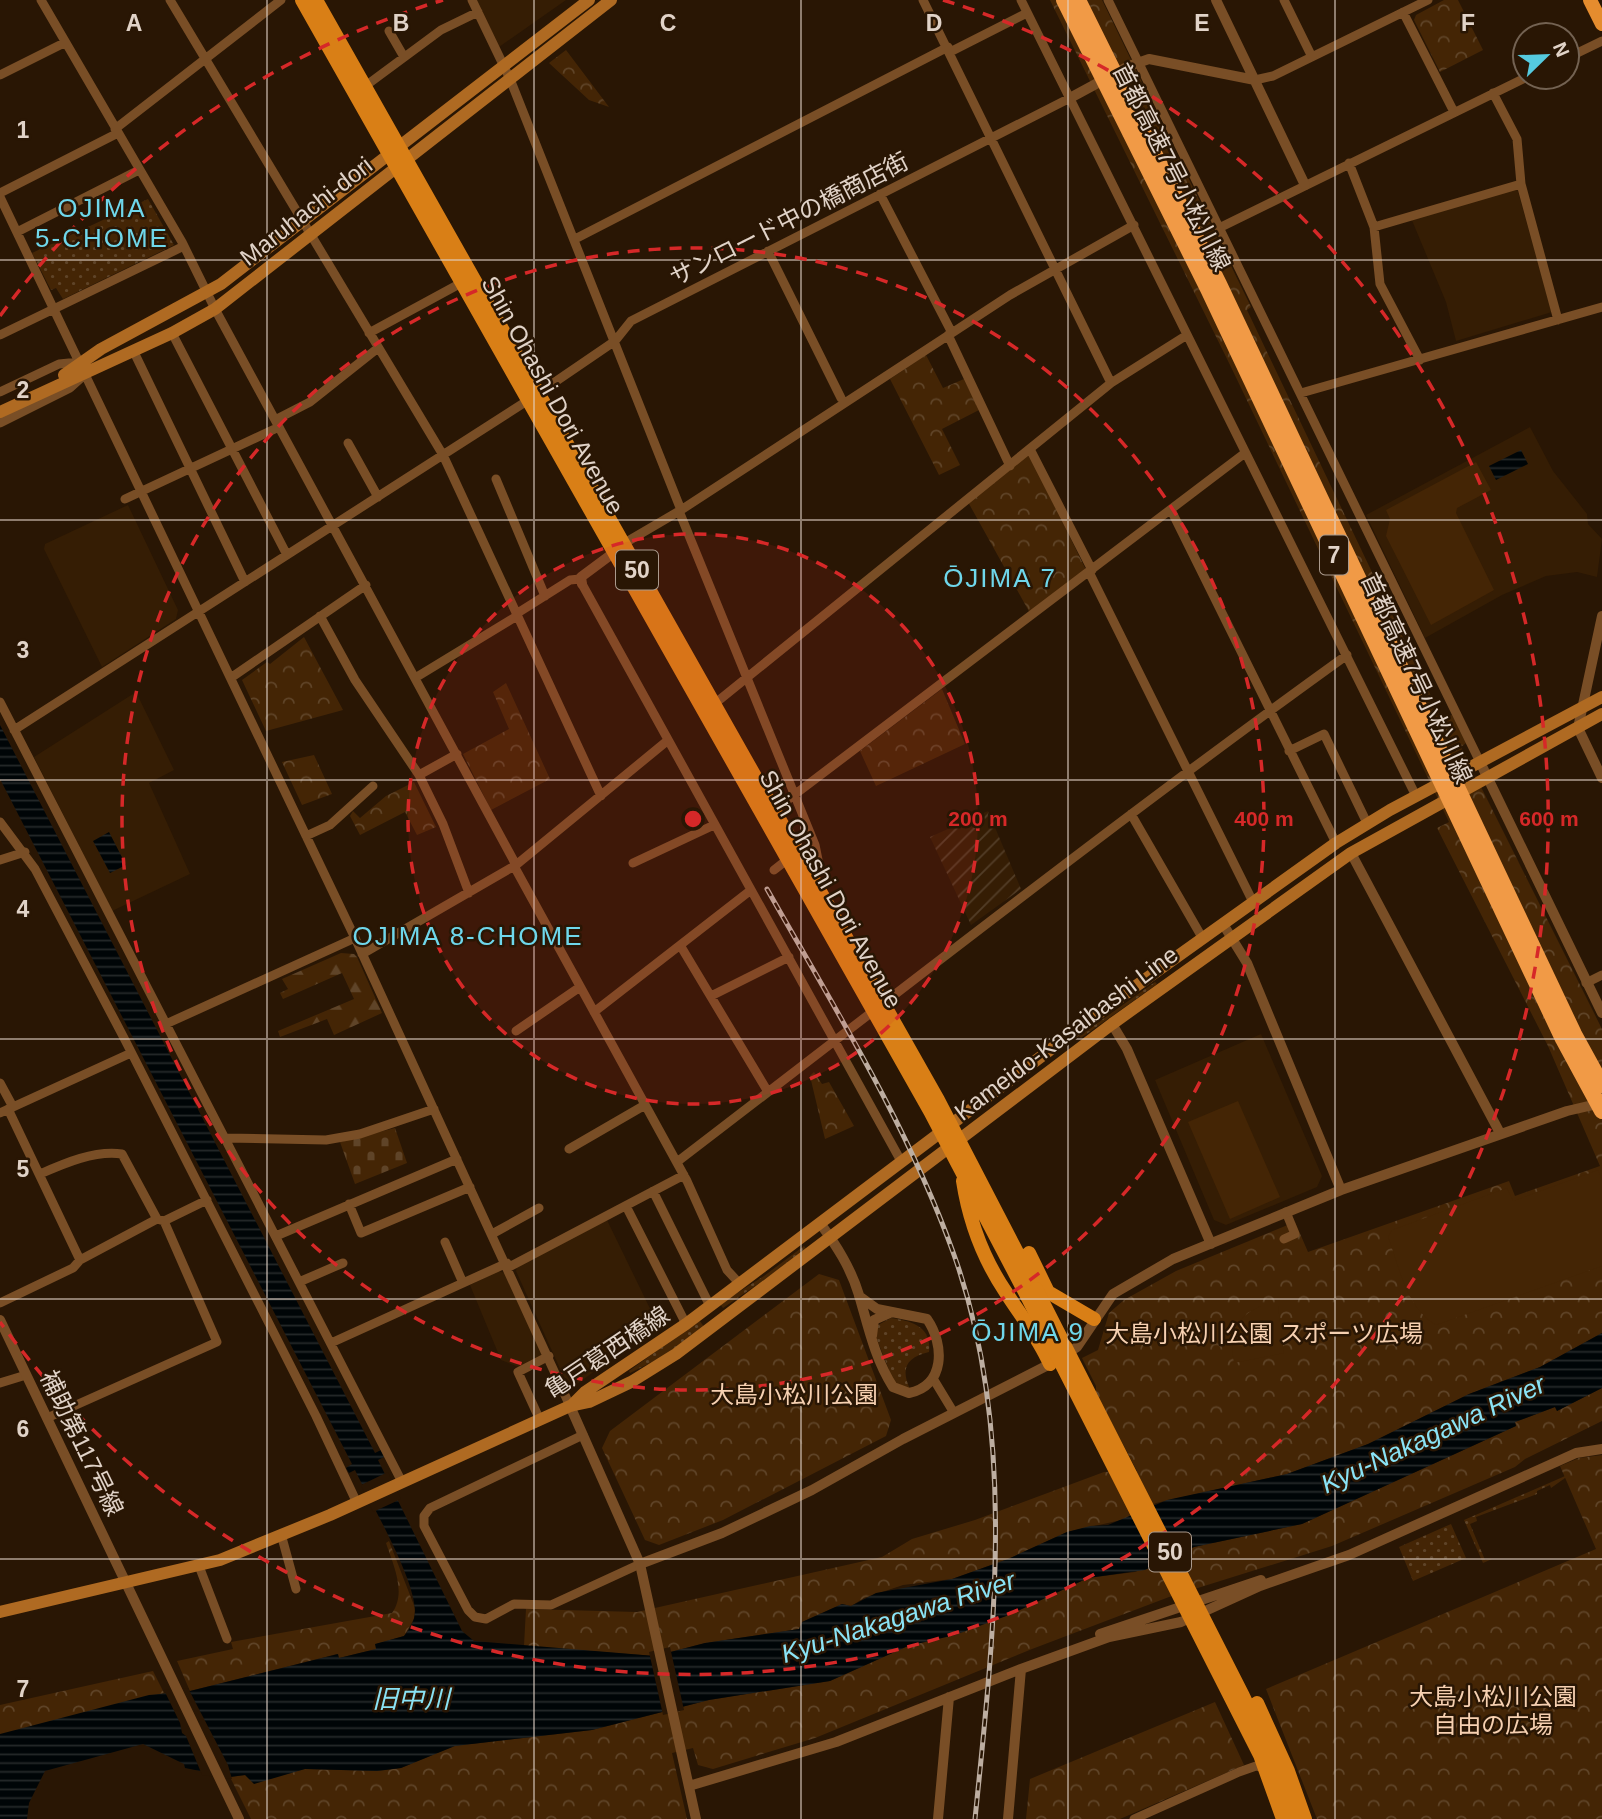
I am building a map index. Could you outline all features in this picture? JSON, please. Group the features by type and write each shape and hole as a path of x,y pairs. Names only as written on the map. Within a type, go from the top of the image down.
{"highway":[{"name":"首都高速7号小松川線","path":"1064,0 1208,289 1563,1039 1602,1111"},
{"name":"首都高速7号小松川線","path":"1078,0 1219,284 1574,1034 1602,1085"},
{"path":"1590,0 1602,24"}],"main road":[{"name":"Shin Ohashi Dori Avenue","path":"302,0 394,150"},
{"name":"Shin Ohashi Dori Avenue","path":"316,0 364,87 463,282 534,396"},
{"name":"Maruhachi-dori","path":"0,412 83,367 208,292 589,0"},
{"name":"Maruhachi-dori","path":"83,367 133,350 215,309 611,0"},
{"name":"Shin Ohashi Dori Avenue","path":"401,163 534,396 788,859 878,1007 955,1143 978,1172 1031,1292"},
{"name":"Maruhachi-dori","path":"0,405 68,375"},
{"name":"Shin Ohashi Dori Avenue","path":"619,549 713,705 810,876 878,1007"},
{"name":"Kameido-Kasaibashi Line","path":"820,1223 1253,902 1367,823 1602,697"},
{"name":"Kameido-Kasaibashi Line","path":"570,1406 589,1402 631,1382 706,1333 1112,1024 1351,853 1602,714"},
{"name":"Shin Ohashi Dori Avenue","path":"955,1143 962,1170 1031,1292 1269,1751 1294,1819"},
{"path":"962,1170 977,1237 1005,1292 1036,1335 1050,1364"},
{"path":"978,1172 1005,1206 1048,1293 1094,1319"},
{"name":"亀戸葛西橋線","path":"358,1502 570,1406 585,1392 686,1324 820,1223"},
{"path":"708,1307 718,1313 732,1314"},
{"path":"706,1333 711,1323 708,1307"},
{"path":"0,1612 199,1566 358,1502"},
{"name":"Shin Ohashi Dori Avenue","path":"1193,1608 1285,1819"},
{"path":"1193,1608 1273,1819"},
{"path":"1193,1608 1252,1693 1272,1732 1305,1819"}],"street":[{"path":"41,0 184,246 215,309 684,1175 727,1270 739,1283"},
{"path":"170,0 443,455 601,796"},
{"path":"281,0 117,131 0,195 232,677 508,1265 640,1564 696,1819"},
{"path":"472,0 510,79 575,239 814,845 820,870 810,876"},
{"path":"923,0 1111,383"},
{"path":"1021,0 1416,796"},
{"path":"1108,0 1602,1013"},
{"path":"1216,0 1305,185"},
{"path":"1284,0 1312,57"},
{"path":"1070,98 1138,62 1149,59 1255,80 1273,76 1428,0"},
{"path":"364,87 441,30 478,12"},
{"path":"1404,12 1454,112"},
{"path":"575,239 1027,13"},
{"path":"389,31 404,57"},
{"path":"1581,51 1602,41"},
{"path":"0,75 64,43"},
{"path":"1219,228 1511,85"},
{"path":"1493,93 1517,139 1521,184 1558,320"},
{"name":"サンロード中の橋商店街","path":"14,730 534,396 615,341 631,321 1070,98"},
{"path":"1349,163 1374,227 1380,284 1420,360"},
{"path":"18,232 139,170"},
{"path":"1374,227 1521,184"},
{"path":"880,194 950,334 1010,466"},
{"path":"581,582 619,549 843,401 1055,267 1134,225"},
{"path":"1,331 56,308 184,246"},
{"path":"768,251 843,401"},
{"path":"369,333 463,282"},
{"path":"1301,393 1602,307"},
{"path":"172,332 287,555"},
{"path":"713,705 1111,383 1187,335"},
{"path":"125,499 233,449 277,423 310,402 378,348"},
{"path":"133,350 245,582"},
{"path":"0,392 60,365 83,367"},
{"path":"0,423 70,388 83,367"},
{"path":"348,443 378,496"},
{"path":"1030,449 1253,902"},
{"path":"773,811 1245,453"},
{"path":"496,480 545,596"},
{"path":"1171,510 1336,844"},
{"path":"415,678 570,580 581,582"},
{"path":"581,582 901,1161"},
{"path":"232,677 366,585"},
{"path":"320,616 355,680 419,775 443,824 468,893"},
{"path":"1602,616 1578,728 1602,778"},
{"path":"677,1162 1131,814 1347,656"},
{"path":"0,702 331,1343 400,1483"},
{"path":"1289,751 1324,734 1367,823"},
{"path":"362,954 515,866 667,741"},
{"path":"419,775 457,754"},
{"path":"306,836 330,825 373,786"},
{"path":"1131,814 1203,939"},
{"path":"0,822 4,836 24,852 131,1053 358,1502"},
{"path":"633,863 714,825"},
{"path":"0,860 24,852"},
{"path":"1351,853 1500,1133"},
{"path":"774,870 788,859"},
{"path":"594,1012 751,890"},
{"path":"1223,924 1247,963 1341,1190"},
{"path":"166,1024 355,938"},
{"path":"680,945 768,1092"},
{"path":"711,996 789,957"},
{"path":"1586,983 1602,975"},
{"path":"516,1031 580,987"},
{"path":"1112,1024 1127,1049 1211,1244"},
{"path":"7,1110 131,1053"},
{"path":"0,1083 7,1110 80,1260"},
{"path":"583,1435 430,1508 424,1516 424,1526 468,1610 475,1617 486,1619 514,1604 551,1605 640,1564 722,1533 812,1490 1050,1364 1077,1347 1113,1294 1173,1259 1341,1190 1500,1133 1602,1102"},
{"path":"569,1149 645,1105"},
{"path":"225,1138 326,1140 360,1134 434,1109"},
{"path":"40,1174 72,1160 122,1154 161,1220 217,1342 47,1418"},
{"path":"276,1236 457,1159"},
{"path":"331,1343 508,1265 684,1175"},
{"path":"349,1204 361,1233 470,1187"},
{"path":"653,1191 708,1307"},
{"path":"0,1303 73,1269 80,1260 207,1199"},
{"path":"626,1206 686,1324"},
{"path":"492,1234 539,1208"},
{"path":"1284,1239 1295,1234 1286,1212"},
{"path":"820,1223 844,1258 887,1378 898,1391 914,1392 934,1380 938,1365 930,1323 924,1317 873,1308 859,1296"},
{"path":"444,1242 463,1283"},
{"path":"299,1282 343,1263"},
{"path":"873,1342 871,1326 874,1320 887,1312 898,1312"},
{"name":"補助第117号線","path":"0,1320 238,1818"},
{"path":"540,1420 518,1372 550,1356"},
{"path":"0,1383 26,1375"},
{"path":"934,1380 954,1413"},
{"path":"689,1786 807,1752 1110,1637 1181,1622 1260,1586 1315,1568 1576,1452 1602,1449"},
{"path":"281,1534 296,1589"},
{"path":"199,1566 227,1639"},
{"path":"1021,1669 1080,1641 1165,1610 1237,1586 1315,1568"},
{"path":"1008,1819 1021,1669"},
{"path":"938,1819 949,1697"},
{"path":"1134,1819 1256,1766 1267,1768 1285,1819"}],"shaded area":[{"path":"476,0 566,0 499,47"},
{"path":"1517,188 1552,312 1456,341 1446,302 1411,218"},
{"path":"1530,427 1553,471 1587,514 1588,524 1602,539 1597,577 1577,572 1546,576 1502,595 1425,638 1366,515"},
{"path":"128,505 178,610 176,619 102,667 44,549 45,544"},
{"path":"136,692 174,770 149,783 190,874 112,911 34,757"},
{"path":"988,811 1021,889 971,925 930,837"},
{"path":"1261,1034 1322,1176 1317,1187 1226,1225 1214,1220 1155,1080"},
{"path":"607,1220 658,1325 573,1387 566,1382 516,1271 517,1266"},
{"path":"498,1271 505,1273 544,1357 521,1368 501,1360 470,1285"}],"green space":[{"name":"大島小松川公園 スポーツ広場","path":"1050,0 1102,0 1251,307 1247,310 1442,719 1452,715 1466,743 1461,747 1602,1029 1602,1333 1540,1367 1469,1394 1368,1444 1287,1474 1156,1503 1126,1519 1067,1532 1008,1559 952,1579 903,1585 864,1598 851,1606 842,1604 802,1622 800,1629 705,1643 655,1656 524,1646 526,1609 637,1612 882,1557 912,1539 975,1520 1104,1472 1137,1471 1096,1393 1096,1386 1082,1358 1098,1350 1109,1313 1124,1300 1176,1271 1295,1222 1308,1252 1509,1181 1515,1196 1600,1166 1548,1046 1437,828 1449,822 1231,367"},
{"path":"1444,0 1458,0 1483,50 1440,72 1414,20 1416,15"},
{"path":"566,50 609,107 589,100 549,63"},
{"path":"148,199 174,245 63,299 56,288 51,290 32,253"},
{"path":"926,355 943,388 964,379 979,410 942,429 960,465 939,475 890,379"},
{"path":"1026,455 1030,456 1087,572 1031,615 968,502"},
{"path":"1476,462 1491,490 1457,508 1456,513 1494,590 1431,625 1386,536 1390,519 1386,510"},
{"path":"304,637 343,710 266,731 242,680 267,662 270,664"},
{"path":"506,683 550,779 491,810 463,754 509,729 493,692"},
{"path":"942,689 965,744 876,786 860,751"},
{"path":"314,755 332,794 302,805 282,762"},
{"path":"414,782 436,827 417,835 405,812 360,835 350,816 353,811 360,818 386,796"},
{"path":"341,953 354,954 357,957 382,1013 334,1035 327,1019 280,1037 278,1031 354,999 342,973 283,999 280,993 288,989 282,979"},
{"path":"1155,982 1157,984 1081,1038 1079,1036"},
{"path":"814,1072 822,1084 829,1082 854,1126 825,1139 810,1076"},
{"path":"1238,1101 1280,1197 1230,1219 1188,1122"},
{"path":"395,1128 407,1163 355,1184 340,1142"},
{"path":"1598,1170 1602,1180 1602,1266 1436,1325 1418,1308 1405,1286 1388,1237 1392,1230 1507,1188 1513,1201"},
{"path":"804,1246 807,1250 723,1308 720,1304 764,1276"},
{"name":"大島小松川公園","path":"819,1274 839,1280 891,1420 886,1436 723,1520 659,1545 645,1540 602,1448 610,1431"},
{"name":"大島小松川公園 スポーツ広場","path":"1261,1306 1278,1306 1284,1353 1234,1363 1232,1344 1239,1322"},
{"path":"891,1318 919,1326 929,1343 929,1352 915,1357 908,1364 906,1375 910,1389 895,1385 876,1337 878,1325"},
{"path":"699,1320 705,1328 670,1353 630,1373 629,1371"},
{"path":"1602,1388 1602,1421 1525,1459 1515,1467 1332,1546 1169,1597 1032,1649 815,1738 713,1769 698,1765 693,1748 672,1753 687,1819 251,1819 230,1777 246,1775 255,1782 305,1769 377,1771 401,1768 454,1746 592,1730 709,1700 830,1681 908,1646 1009,1615 1088,1578 1135,1572 1194,1547 1302,1524 1516,1426 1515,1422 1555,1407 1557,1411"},
{"name":"大島小松川公園 自由の広場","path":"1602,1455 1602,1819 1317,1819 1266,1689 1596,1549 1560,1466 1579,1458"},
{"path":"1572,1473 1551,1488 1550,1485 1537,1491 1537,1494 1476,1517 1477,1521 1470,1524 1485,1560 1492,1559 1483,1563 1464,1520"},
{"path":"1451,1524 1466,1558 1413,1581 1399,1547"},
{"path":"389,1541 415,1608 414,1619 404,1636 376,1644 376,1649 339,1658 337,1654 190,1691 177,1661 233,1649 231,1642 392,1613 399,1588 386,1543"},
{"path":"153,1671 164,1693 0,1735 0,1705"},
{"path":"1215,1702 1244,1765 1120,1819 1026,1819 1030,1779"}],"water":[{"path":"1521,450 1528,464 1496,480 1489,466"},
{"name":"旧中川","path":"0,725 375,1453 381,1450 384,1457 378,1460 462,1631 474,1641 655,1656 705,1643 799,1629 802,1622 842,1604 851,1606 876,1593 952,1579 1008,1559 1067,1532 1108,1525 1167,1500 1287,1474 1368,1444 1469,1394 1540,1367 1602,1333 1602,1388 1557,1411 1555,1407 1515,1422 1516,1426 1302,1524 1194,1547 1145,1570 1088,1578 1009,1615 955,1635 908,1646 830,1681 709,1700 592,1730 455,1746 401,1768 377,1771 305,1769 254,1784 245,1775 230,1777 185,1768 184,1764 143,1744 45,1771 29,1803 27,1819 0,1819 0,1734 149,1695 190,1691 338,1654 339,1658 376,1649 375,1644 404,1636 412,1624 415,1611 413,1596 400,1560 381,1520 355,1470 349,1473 346,1468 352,1464 0,779"},
{"path":"109,832 126,865 110,873 93,841"}],"pier":[{"path":"388,1472 401,1499 373,1512 361,1485"},
{"path":"670,1647 684,1710 663,1715 649,1652"},
{"path":"188,1688 228,1765 232,1779 202,1775 164,1690"}],"railway":[{"path":"767,889 868,1067 914,1158 953,1252 973,1320 987,1390 994,1461 995,1533 989,1677 975,1819"}],"district":[{"name":"OJIMA 5-CHOME","path":"102,223"},
{"name":"ŌJIMA 7","path":"1000,578"},
{"name":"OJIMA 8-CHOME","path":"468,936"},
{"name":"ŌJIMA 9","path":"1028,1332"}],"water label":[{"name":"Kyu-Nakagawa River","path":"1433,1434"},
{"name":"Kyu-Nakagawa River","path":"898,1617"}]}
